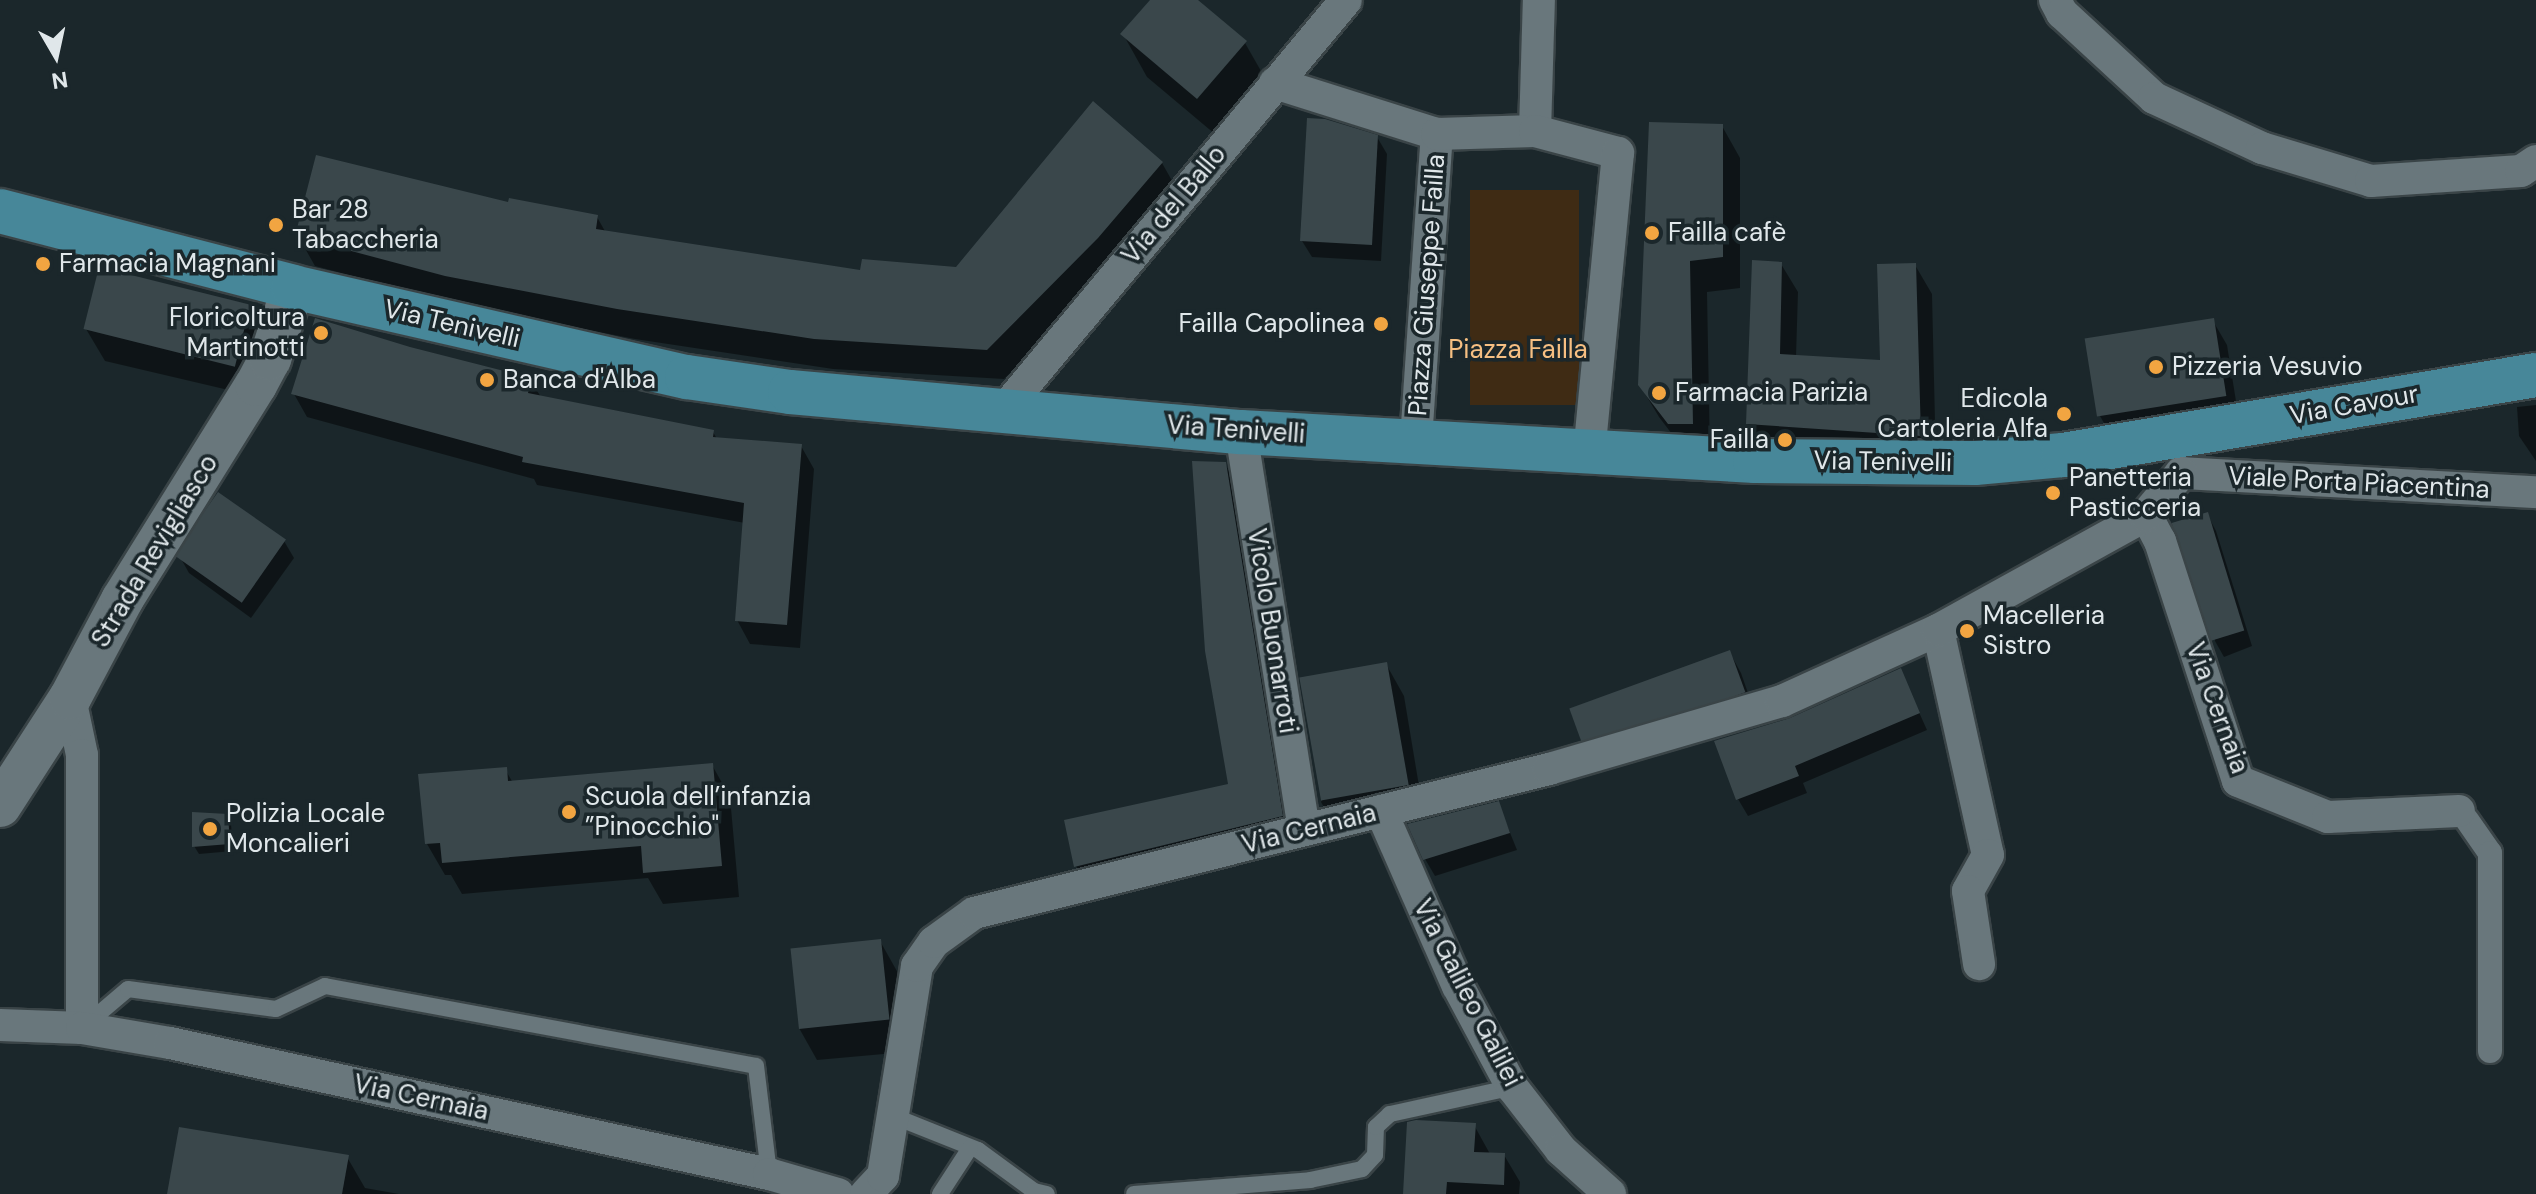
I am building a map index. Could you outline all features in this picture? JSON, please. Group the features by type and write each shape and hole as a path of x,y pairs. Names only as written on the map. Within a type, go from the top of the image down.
{"main road":[{"name":"Via Tenivelli","path":"0,211 301,289 687,377 790,392 1241,432 1755,461 1975,463 2063,455 2177,455"},
{"name":"Via Cavour","path":"2177,455 2536,375"}],"street":[{"path":"1535,131 1539,0"},
{"path":"2055,0 2062,13 2154,98 2262,148 2371,181 2521,171 2536,161"},
{"name":"Via del Ballo","path":"1003,411 1275,83 1332,4"},
{"path":"1275,83 1437,134"},
{"name":"Piazza Giuseppe Failla","path":"1416,440 1437,134 1535,131 1618,153 1589,452"},
{"name":"Strada Revigliasco","path":"0,806 70,698 122,600 256,385 301,289"},
{"name":"Vicolo Buonarroti","path":"1241,432 1304,830"},
{"name":"Viale Porta Piacentina","path":"2177,455 2536,492"},
{"name":"Via Cernaia","path":"866,1194 883,1176 917,966 934,942 974,913 1549,769 1782,701 1938,630 2146,515 2177,455"},
{"name":"Via Cernaia","path":"2146,515 2160,541 2238,781 2328,817 2463,816"},
{"path":"1938,630 1988,855 1968,891 1979,964"},
{"path":"70,698 82,755 82,1028"},
{"name":"Via Galileo Galilei","path":"1381,811 1458,986 1508,1088 1561,1150 1610,1194"},
{"path":"2463,816 2490,853 2490,1051"},
{"name":"Via Cernaia","path":"0,1025 82,1028 170,1043 769,1174 838,1194"}],"lane":[{"path":"82,1028 128,989 276,1009 325,986 756,1066 769,1174"},
{"path":"1134,1194 1310,1180 1362,1169 1375,1155 1376,1127 1390,1114 1508,1088"},
{"path":"893,1116 978,1150 1034,1191 1047,1194"},
{"path":"940,1194 970,1148"}],"green space":[{"name":"Piazza Failla","path":"1470,190 1579,190 1579,405 1470,405"}],"building":[{"path":"1150,0 1198,0 1247,41 1197,99 1120,34"},
{"path":"1093,101 1163,162 1098,238 987,350 814,339 617,309 445,276 295,236 316,155 508,202 509,198 598,215 596,229 860,270 862,259 956,267"},
{"path":"1307,118 1325,119 1378,135 1372,245 1300,241"},
{"path":"1649,122 1723,124 1723,257 1690,261 1693,424 1668,424 1638,385"},
{"path":"1752,260 1782,262 1780,354 1880,360 1877,264 1916,263 1921,436 1746,424"},
{"path":"99,267 250,305 235,367 84,329"},
{"path":"315,318 410,347 532,378 528,393 714,430 713,437 802,444 787,625 735,621 744,503 522,462 523,457 291,394"},
{"name":"Pizzeria Vesuvio","path":"2214,318 2226,396 2097,417 2085,338"},
{"path":"1192,461 1226,462 1283,816 1074,867 1064,820 1228,784 1205,651"},
{"path":"218,492 286,540 242,603 174,555"},
{"path":"2208,512 2244,631 2208,642 2172,523"},
{"path":"1730,650 1745,692 1585,751 1569,708"},
{"path":"1387,662 1409,785 1321,801 1299,677"},
{"path":"1901,668 1920,713 1795,766 1799,776 1736,800 1714,741 1790,718"},
{"name":"Scuola dell’infanzia ”Pinocchio\"","path":"713,763 722,866 643,873 641,846 442,863 440,843 425,844 418,774 507,767 508,781"},
{"path":"1499,801 1510,833 1423,860 1407,824"},
{"name":"Polizia Locale Moncalieri","path":"192,812 228,814 230,844 192,847"},
{"path":"881,939 889,1020 799,1029 790,949"},
{"path":"1407,1122 1476,1123 1474,1152 1505,1153 1504,1185 1447,1182 1446,1194 1403,1194"},
{"path":"179,1127 349,1155 342,1194 167,1194"}],"place":[{"name":"Bar 28 Tabaccheria","path":"276,225"},
{"name":"Failla cafè","path":"1652,233"},
{"name":"Farmacia Magnani","path":"43,264"},
{"name":"Failla Capolinea","path":"1381,324"},
{"name":"Floricoltura Martinotti","path":"321,333"},
{"name":"Pizzeria Vesuvio","path":"2156,367"},
{"name":"Banca d'Alba","path":"487,380"},
{"name":"Farmacia Parizia","path":"1659,393"},
{"name":"Edicola Cartoleria Alfa","path":"2064,414"},
{"name":"Failla","path":"1785,440"},
{"name":"Panetteria Pasticceria","path":"2053,493"},
{"name":"Macelleria Sistro","path":"1967,631"},
{"name":"Scuola dell’infanzia ”Pinocchio\"","path":"569,812"},
{"name":"Polizia Locale Moncalieri","path":"210,829"}]}
